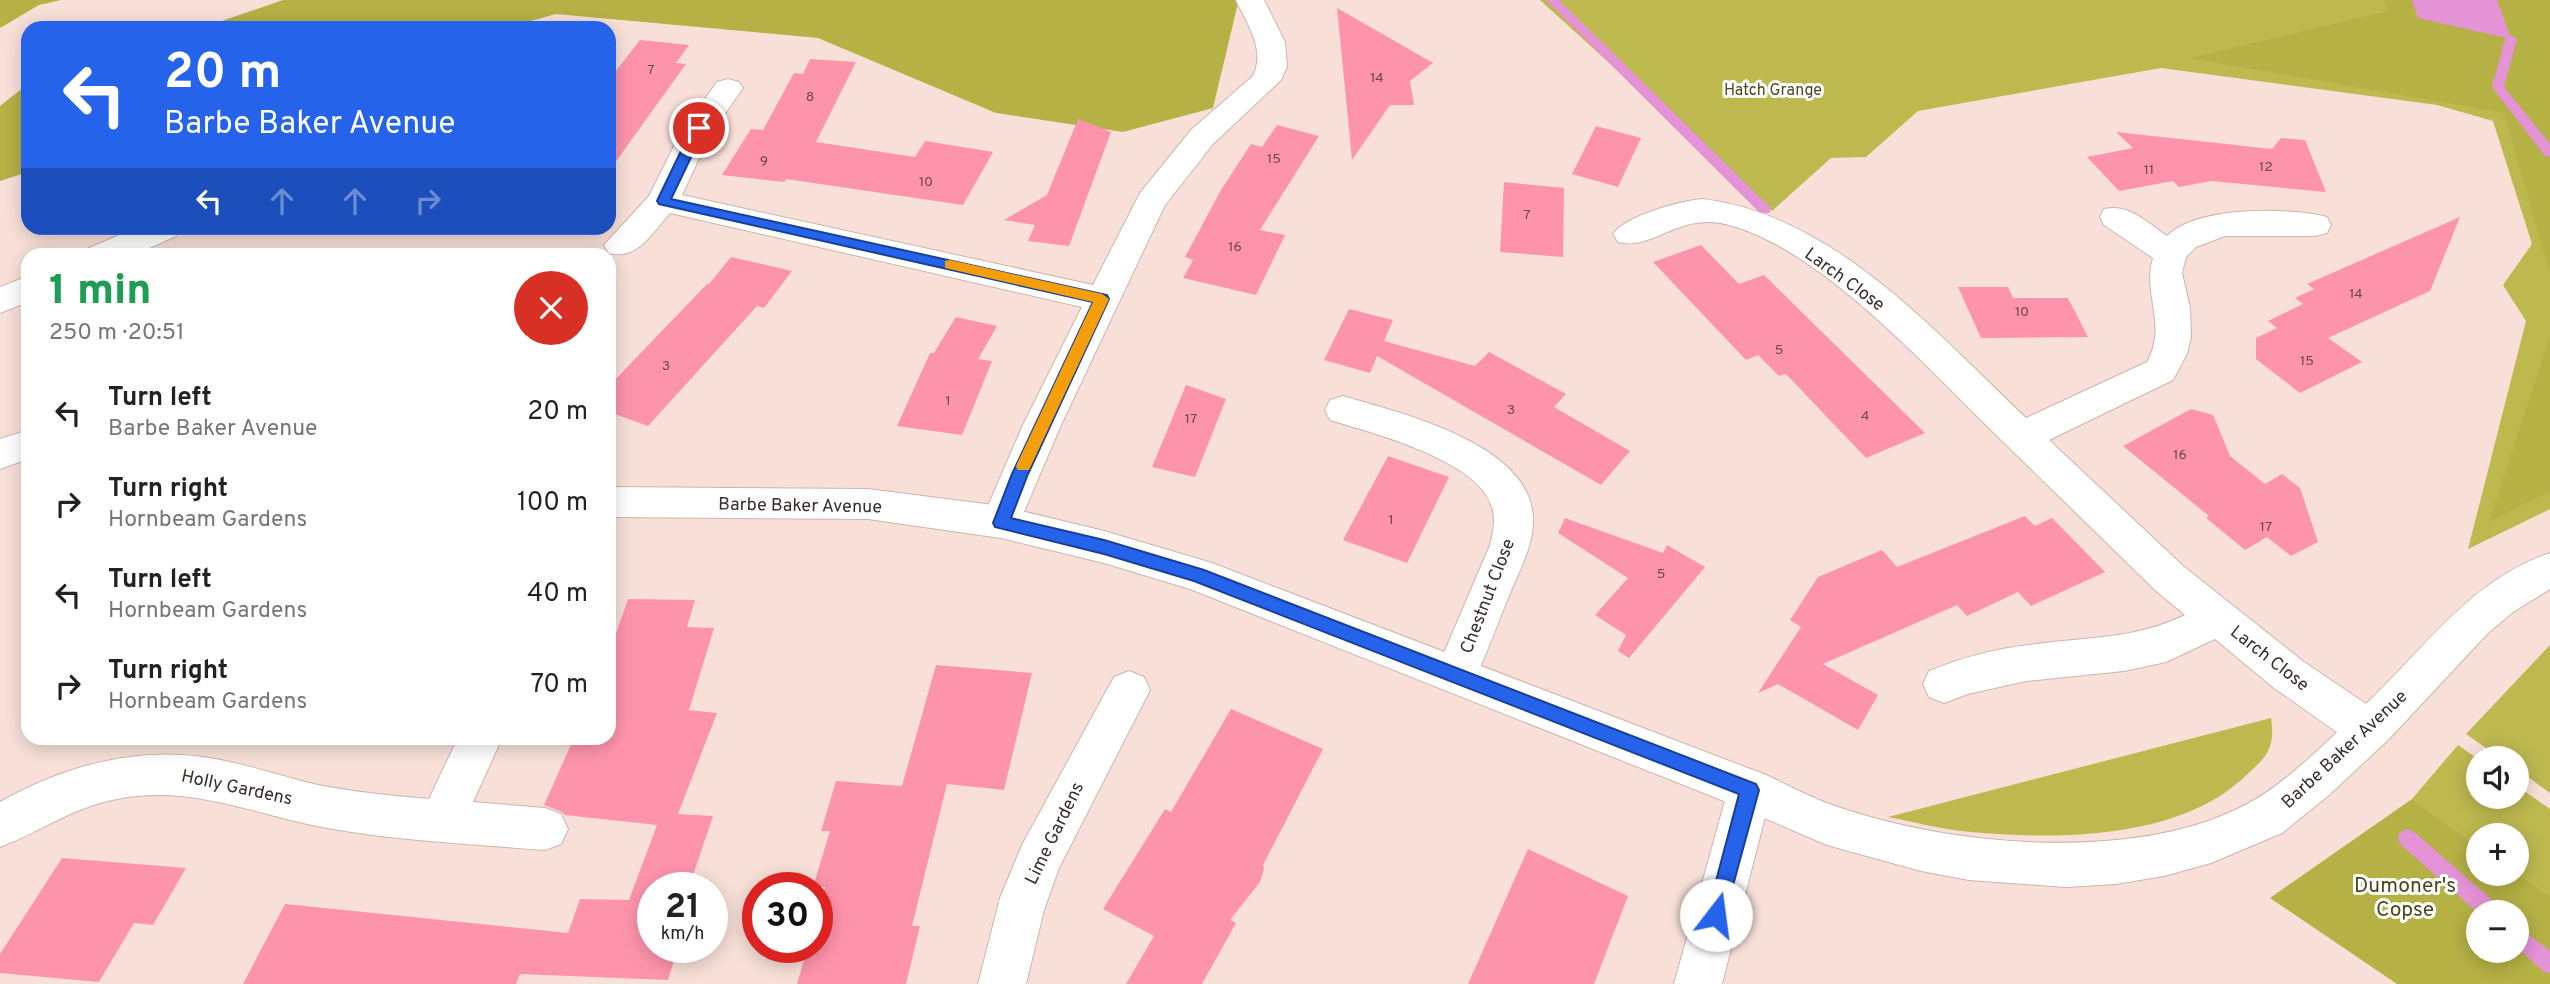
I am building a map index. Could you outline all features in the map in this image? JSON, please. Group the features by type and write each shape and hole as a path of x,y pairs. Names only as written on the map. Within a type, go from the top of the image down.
{"street":[{"path":"1001,523 1020,474 1151,201 1202,138 1266,80 1272,67 1271,42 1250,0"},
{"path":"621,245 663,201 695,134 728,88"},
{"path":"663,201 1102,299"},
{"name":"Larch Close","path":"1630,234 1677,216 1702,211 1766,228 1839,270 1890,310 2169,578 2289,675 2369,730"},
{"path":"2116,217 2170,254"},
{"path":"2021,437 2160,371 2169,359 2173,341 2175,315 2165,274 2175,244 2196,231 2226,225 2315,225"},
{"path":"120,248 148,235"},
{"path":"0,301 21,291"},
{"name":"Chestnut Close","path":"1343,410 1449,447 1476,463 1497,481 1510,502 1514,523 1510,545 1456,674"},
{"path":"0,454 21,446"},
{"name":"Barbe Baker Avenue","path":"616,502 868,505 1001,523 1104,547 1198,575 1750,790 1824,823 1904,845 2028,864 2082,865 2133,860 2187,849 2237,832 2280,810 2369,730 2483,611 2550,569"},
{"path":"1944,684 1964,676 2026,663 2124,653 2166,644 2218,617"},
{"name":"Lime Gardens","path":"1007,964 1017,918 1042,851 1129,690"},
{"path":"442,820 478,745"},
{"name":"Holly Gardens","path":"0,826 63,792 94,782 153,773 214,779 334,809 545,829"},
{"path":"1698,984 1750,790"}],"green space":[{"path":"0,0 61,0 39,5 0,28"},
{"path":"283,0 1236,0 1238,3 1213,108 1123,132 996,113 818,38 556,14 530,21 222,21"},
{"name":"Hatch Grange","path":"1540,0 2550,0 2550,509 2468,549 2526,321 2503,285 2532,244 2493,121 2437,105 2161,68 1918,111 1866,157 1831,158 1772,211"},
{"path":"2383,0 2550,0 2550,273 2504,113 2190,58 2388,11"},
{"path":"21,90 21,174 0,181 0,106"},
{"path":"2550,336 2550,491 2489,522"},
{"path":"2550,645 2550,793 2529,778 2529,746 2483,746 2466,734"},
{"path":"2271,718 2272,739 2267,753 2241,780 2214,800 2183,814 2149,824 2113,831 2039,836 1961,831 1888,817"},
{"path":"2458,745 2466,751 2466,809 2529,809 2529,794 2550,809 2550,896 2529,881 2529,823 2466,823 2466,837 2412,799"},
{"name":"Dumoner's Copse","path":"2412,799 2466,837 2466,886 2529,886 2529,881 2550,896 2550,984 2397,984 2270,898"}],"shaded area":[{"path":"2412,0 2497,0 2511,39 2418,18"}],"building":[{"path":"1337,8 1433,63 1410,81 1414,105 1390,105 1352,160"},
{"path":"640,40 689,45 676,63 686,64 616,161 616,71"},
{"path":"810,59 856,62 816,142 915,157 925,141 993,152 963,205 786,179 784,182 722,175 751,129 763,130 794,73 803,74"},
{"path":"1078,119 1111,132 1069,246 1028,241 1035,225 1004,220 1047,195"},
{"path":"1277,125 1319,136 1260,230 1285,235 1256,295 1183,278 1193,260 1185,257 1221,190 1251,144 1262,147"},
{"path":"1596,126 1641,138 1618,187 1572,174"},
{"path":"2116,132 2272,149 2281,138 2305,140 2326,192 2211,181 2179,187 2173,181 2119,191 2087,157 2133,148"},
{"path":"1504,182 1564,188 1563,257 1500,252"},
{"path":"2460,217 2430,291 2328,338 2362,362 2300,393 2256,359 2256,338 2277,328 2268,321 2303,304 2295,298 2314,289 2307,284"},
{"path":"1701,245 1739,284 1764,275 1925,433 1866,458 1786,374 1779,376 1758,355 1746,360 1653,262"},
{"path":"731,257 792,271 764,308 757,306 648,426 616,415 616,379 709,284"},
{"path":"1958,287 2008,287 2013,298 2068,298 2088,337 1981,338"},
{"path":"1349,309 1393,320 1384,341 1475,366 1489,352 1566,394 1554,407 1630,451 1601,485 1377,356 1370,373 1324,360"},
{"path":"956,317 997,326 978,359 992,361 962,435 897,426 930,353 934,353"},
{"path":"1186,385 1226,399 1195,477 1152,467"},
{"path":"2191,409 2213,415 2230,456 2265,484 2282,474 2300,488 2318,542 2291,556 2267,537 2245,550 2206,518 2209,516 2123,446"},
{"path":"1388,456 1449,477 1407,563 1343,540"},
{"path":"2025,516 2035,526 2052,518 2105,572 2031,606 2018,592 1967,616 1957,605 1823,664 1878,695 1858,730 1778,684 1758,693 1801,627 1790,620 1818,577 1882,550 1897,567"},
{"path":"1565,518 1663,553 1667,545 1705,567 1629,658 1618,651 1626,635 1595,615 1628,578 1558,533"},
{"path":"628,599 695,600 687,627 714,628 689,710 717,713 678,814 713,816 694,872 639,872 657,825 565,815 544,805 571,745 616,745 616,634"},
{"path":"936,665 1032,673 1004,790 947,784 912,926 920,926 906,984 797,984 803,963 833,963 833,872 818,872 830,831 821,831 836,781 902,786"},
{"path":"1231,709 1323,749 1263,865 1260,882 1230,920 1236,923 1202,984 1126,984 1154,936 1103,909 1165,809 1171,812"},
{"path":"1528,849 1628,896 1594,984 1468,984"},
{"path":"62,858 186,868 153,925 134,923 99,982 0,973 0,954"},
{"path":"637,879 637,963 673,963 668,980 520,974 516,984 243,984 285,904 568,933 580,899 629,900"}],"waterway":[{"path":"1552,0 1765,210"},
{"path":"2511,39 2498,87 2550,153"},
{"path":"2407,838 2477,900"},
{"path":"2529,945 2550,964"}],"slow traffic":[{"path":"950,265 1102,299 1024,466"}],"route":[{"path":"699,128 663,201 1102,299 1020,474 1001,523 1104,547 1198,575 1750,790 1716,915"}]}
